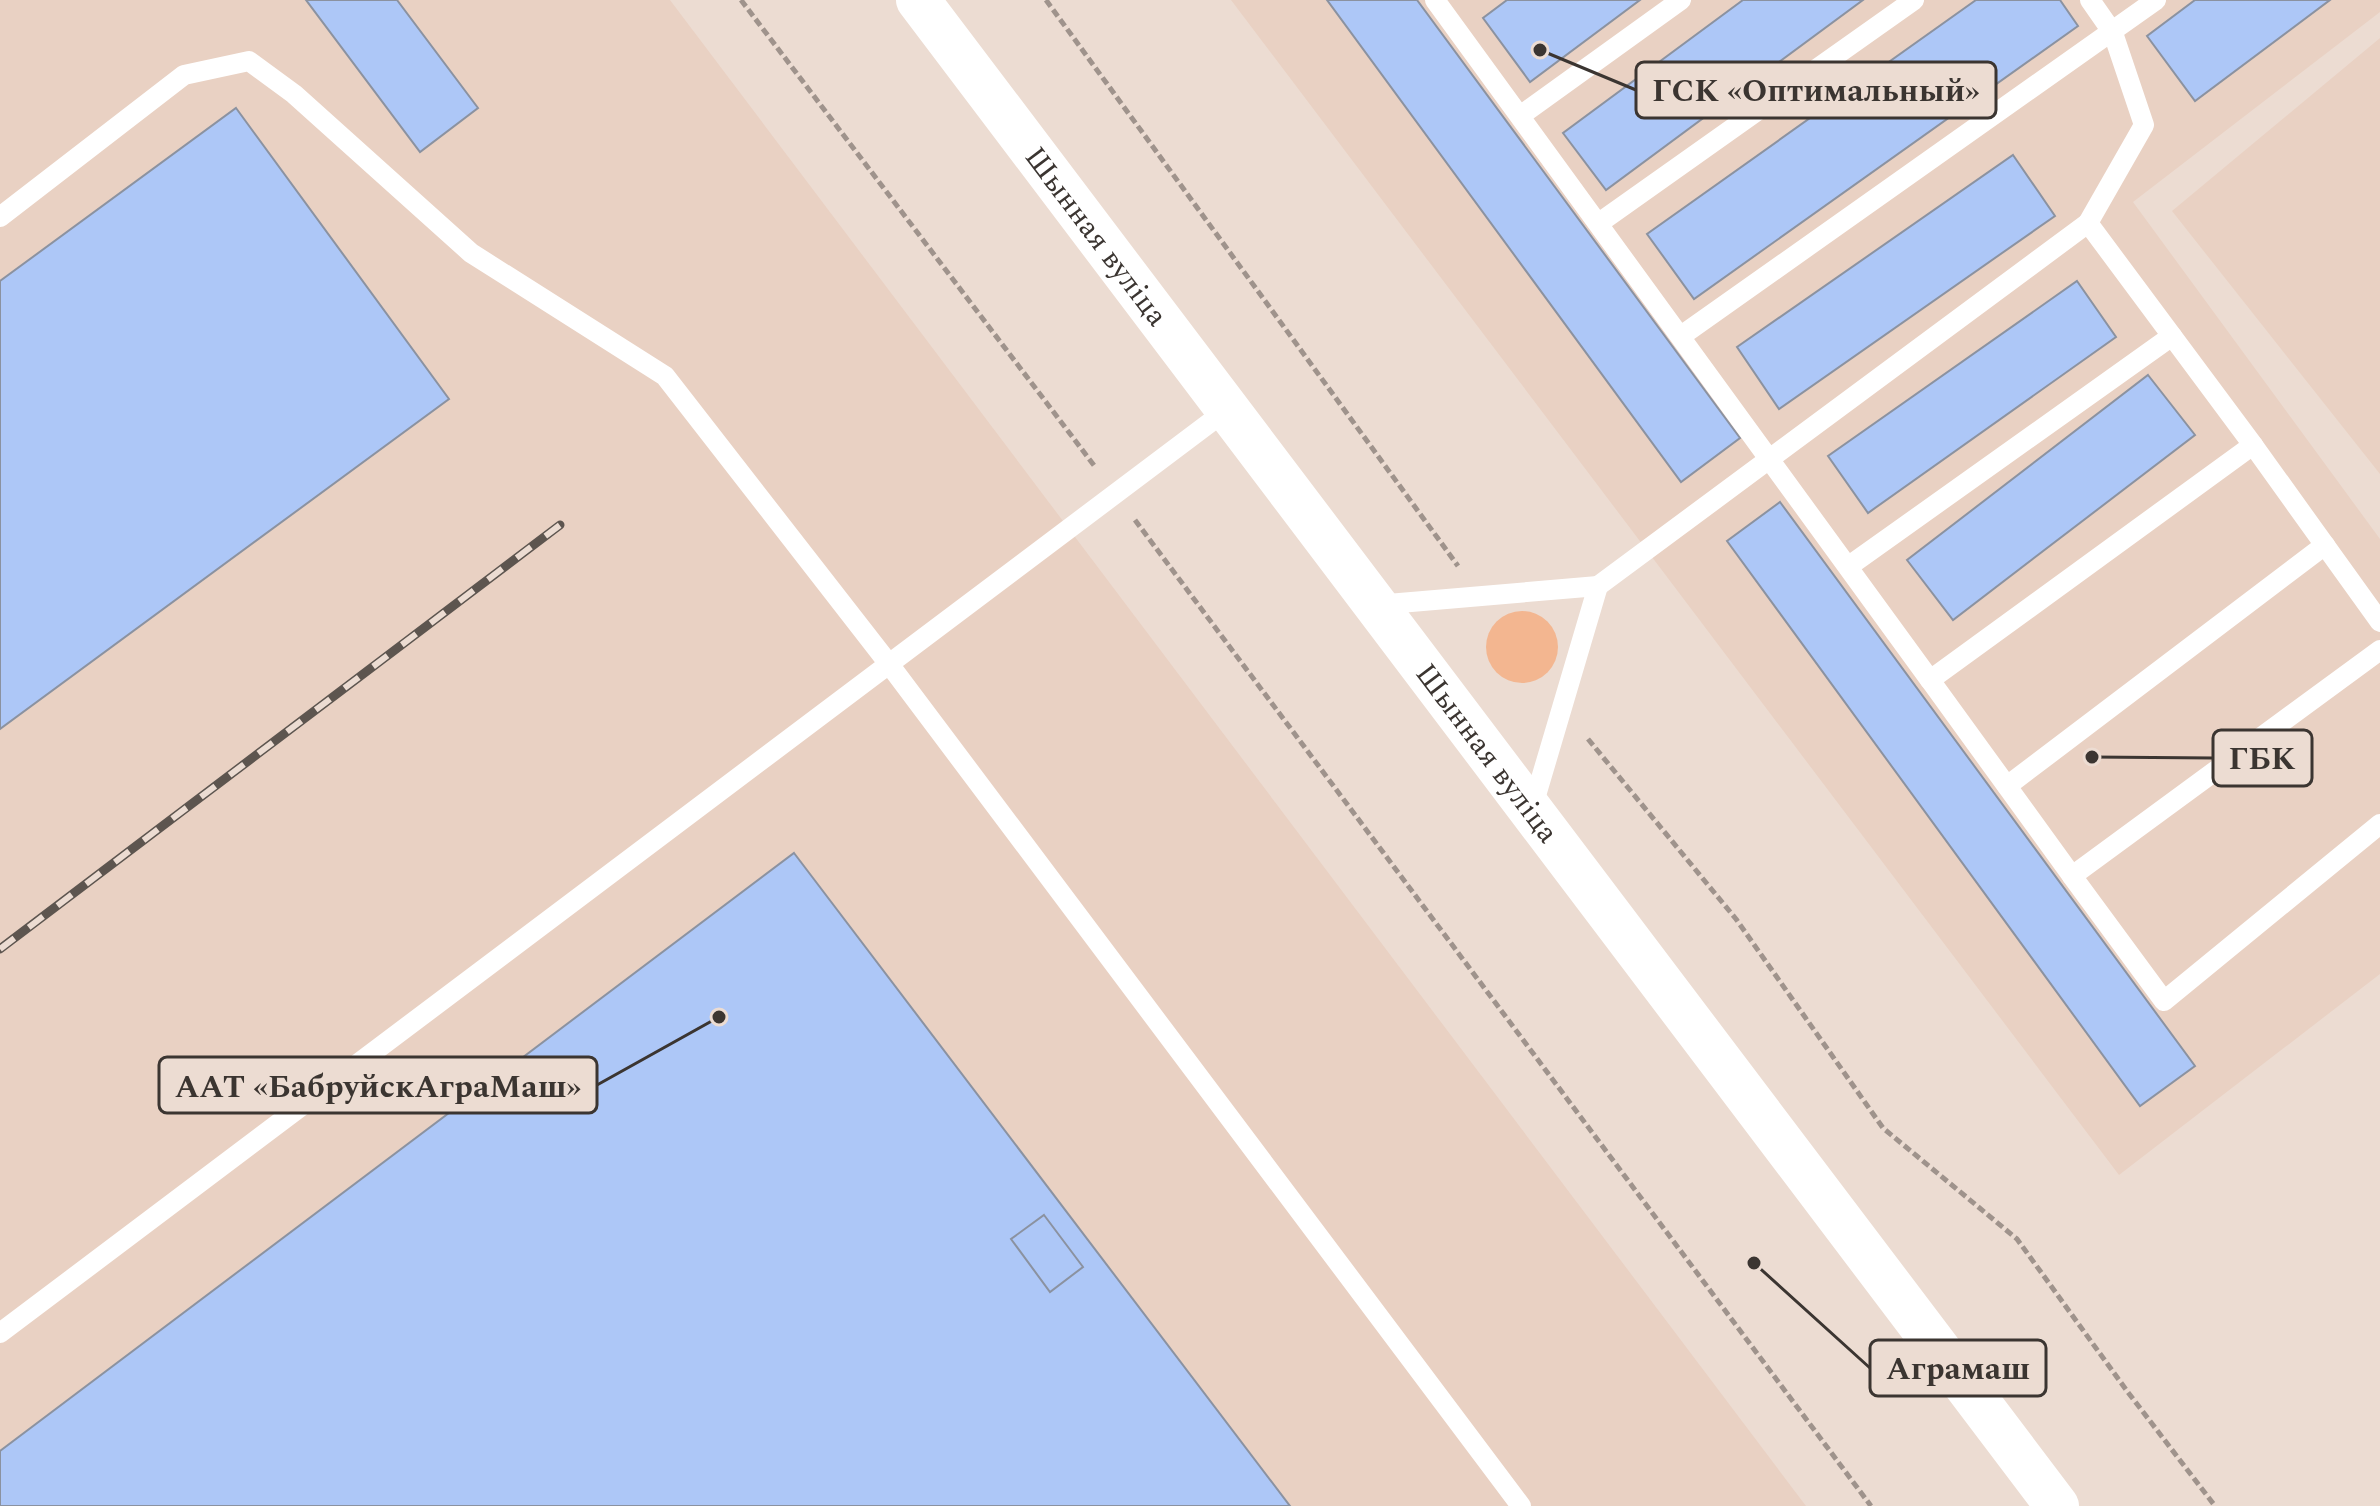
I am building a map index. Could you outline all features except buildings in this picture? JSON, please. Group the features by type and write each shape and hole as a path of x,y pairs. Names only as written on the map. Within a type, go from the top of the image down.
{"main road":[{"name":"Шынная вуліца","path":"918,0 2057,1506"}],"lane":[{"path":"1520,116 1681,0"},
{"path":"1599,223 1914,0"},
{"path":"1376,605 1598,586 2088,223 2144,125 2113,33 2090,0"},
{"path":"1681,336 2156,0"},
{"path":"1444,3 1520,116 2164,1001 2380,824"},
{"path":"0,217 184,75 249,61 294,94 471,253 665,376 889,664 1521,1506"},
{"path":"2088,223 2380,622"},
{"path":"1849,566 2172,336"},
{"path":"0,1333 1228,409"},
{"path":"1930,680 2253,445"},
{"path":"2007,786 2325,545"},
{"path":"1531,810 1598,586"},
{"path":"2072,876 2380,650"}],"path":[{"path":"741,0 1115,494 1871,1506"},
{"path":"1046,0 1480,596"},
{"path":"1562,707 1736,919 1883,1128 2017,1239 2215,1506"}],"shaded area":[{"path":"0,0 670,0 1806,1506 0,1506"},
{"path":"1231,0 2380,0 2380,12 2133,202 2380,539 2380,974 2119,1175"},
{"path":"2380,38 2380,474 2172,211"},
{"path":"1522,611 1542,617 1552,627 1558,647 1552,667 1542,677 1522,683 1502,677 1492,667 1486,647 1492,627 1502,617"}],"railway":[{"path":"0,949 560,525"}],"place":[{"name":"ГСК «Оптимальный»","path":"1540,50"},
{"name":"ГБК","path":"2092,757"},
{"name":"ААТ «БабруйскАграМаш»","path":"719,1017"},
{"name":"Аграмаш","path":"1754,1263"}]}
